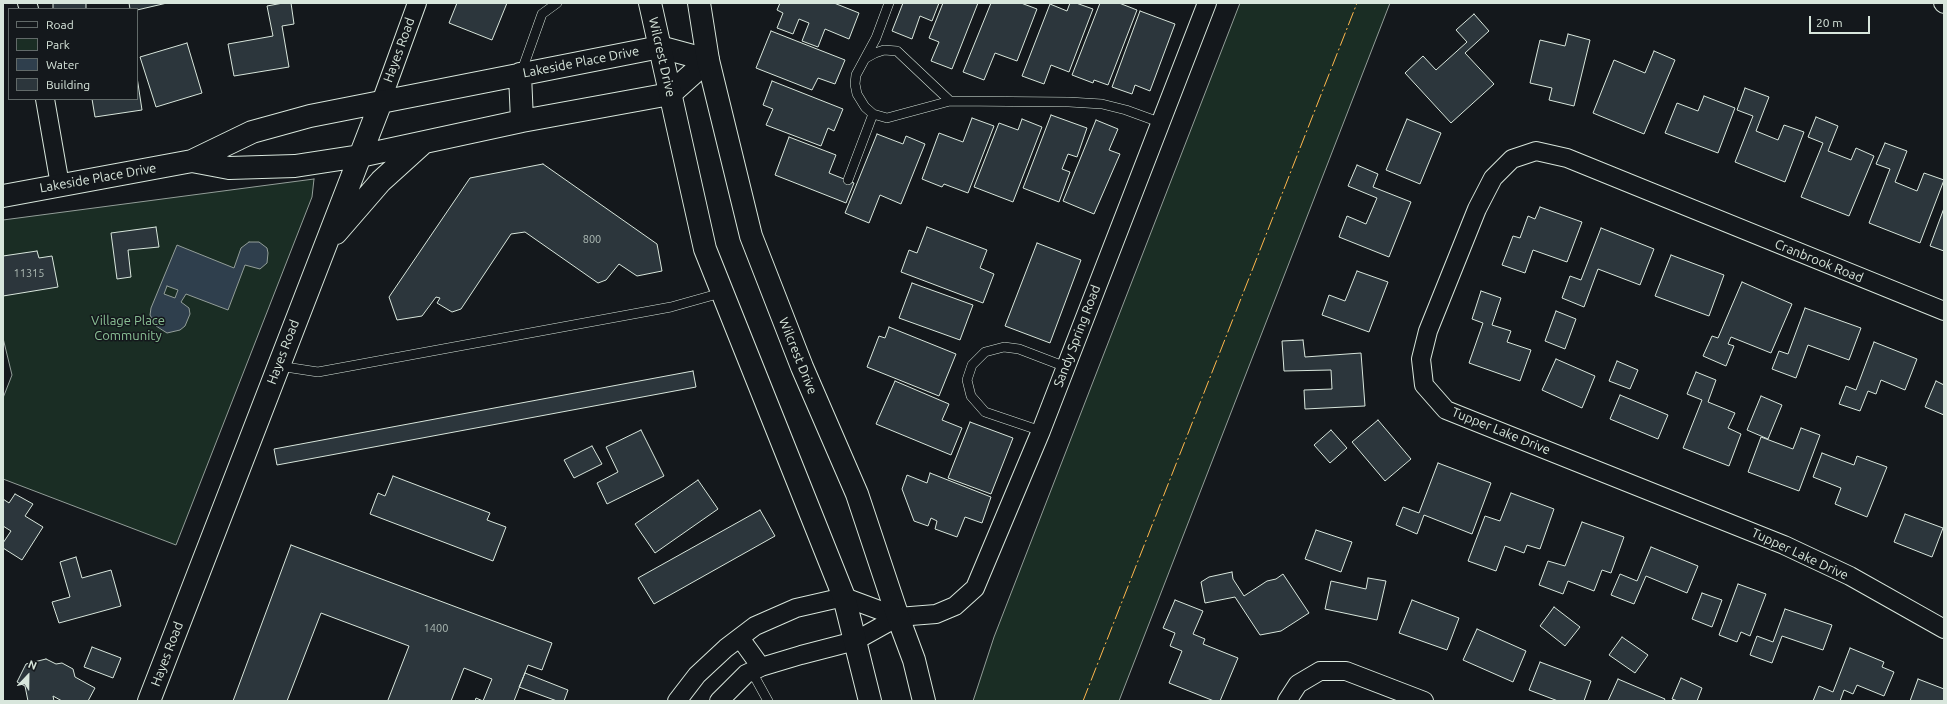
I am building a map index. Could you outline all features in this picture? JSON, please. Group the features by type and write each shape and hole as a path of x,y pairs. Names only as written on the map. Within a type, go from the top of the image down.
{"street":[{"name":"Hayes Road","path":"149,701 381,102 417,3"},
{"name":"Wilcrest Drive","path":"650,3 705,249 721,293 763,391 844,597 870,701"},
{"name":"Wilcrest Drive","path":"699,3 708,60 751,236 802,367 857,494 914,660 924,701"},
{"name":"Sandy Spring Road","path":"718,701 746,674 756,669 801,655 855,641 898,617 936,614 955,606 975,588 1041,431 1159,122 1207,3"},
{"name":"Lakeside Place Drive","path":"3,196 192,161 252,132 310,116 520,74 660,47 708,60"},
{"path":"670,94 708,60"},
{"path":"520,74 522,122"},
{"name":"Lakeside Place Drive","path":"192,161 229,168 295,166 360,156 522,122 670,94"},
{"path":"45,100 60,185"},
{"path":"324,248 381,182 423,142"},
{"name":"Tupper Lake Drive","path":"1694,210 1567,158 1536,151 1512,159 1493,178 1477,209 1428,331 1421,359 1424,385 1446,410 1784,545 1850,576 1944,629"},
{"name":"Cranbrook Road","path":"1694,210 1944,311"},
{"path":"677,701 697,676 755,626 796,608 844,597"},
{"name":"Sandy Spring Road","path":"844,597 898,617"},
{"path":"740,638 756,669"},
{"path":"1287,701 1298,684 1320,672 1346,671 1424,701"}],"lane":[{"path":"520,74 542,14 557,3"},
{"path":"889,3 876,38 860,66 855,84 860,100 873,114 887,118 950,101 1102,104 1126,110 1159,122"},
{"path":"865,59 884,50 897,51 950,101"},
{"path":"848,180 873,114"},
{"path":"278,366 318,372 671,307 721,293"},
{"path":"1041,431 985,412 971,396 967,380 972,365 985,352 1004,347 1019,349 1066,367"},
{"path":"756,669 768,701"}],"green space":[{"path":"1240,3 1390,3 1119,701 973,701 994,637"},
{"name":"Village Place Community","path":"314,179 312,197 176,545 3,479 3,398 12,375 3,338 3,220"}],"water":[{"path":"249,242 259,242 267,248 267,263 260,269 245,265 228,310 186,294 181,302 189,308 190,314 185,326 180,330 167,333 156,326 150,315 151,308 177,245 234,268 241,248","holes":["167,286 178,290 175,298 164,294"]}],"building":[{"path":"53,3 86,3 86,8 53,8"},
{"path":"129,3 167,3 138,10 138,8 130,8"},
{"path":"291,3 294,24 282,26 289,67 234,76 228,44 273,36 267,6"},
{"path":"457,3 507,3 492,40 449,23"},
{"path":"780,3 834,3 859,13 849,39 825,29 818,47 802,41 809,23 799,19 793,34 777,28 783,13 777,10"},
{"path":"903,3 939,3 932,21 920,16 912,39 892,31"},
{"path":"943,3 978,3 952,69 931,61 939,42 929,38"},
{"path":"991,3 1021,3 1037,9 1017,61 995,53 984,80 963,72"},
{"path":"1070,3 1076,3 1093,9 1069,72 1051,65 1044,84 1022,76 1050,4 1067,11"},
{"path":"1100,3 1119,3 1137,10 1108,85 1094,80 1093,83 1072,75"},
{"path":"1140,11 1175,24 1150,91 1135,85 1132,94 1112,87"},
{"path":"1474,14 1489,31 1465,53 1494,84 1451,123 1405,73 1423,56 1436,70 1467,42 1456,30"},
{"path":"771,31 845,60 835,84 818,78 812,90 756,68"},
{"path":"1568,34 1590,40 1574,106 1549,100 1552,88 1530,83 1540,40 1565,46"},
{"path":"187,43 202,93 156,107 140,57"},
{"path":"1654,51 1675,60 1644,134 1593,113 1614,60 1645,73"},
{"path":"772,81 843,109 834,131 828,128 821,146 766,125 773,109 763,105"},
{"path":"138,84 142,110 95,117 92,100 138,100"},
{"path":"1745,88 1769,97 1756,131 1778,140 1784,125 1804,132 1785,182 1735,162 1753,116 1737,110"},
{"path":"1704,96 1735,108 1718,153 1665,133 1677,103 1698,111"},
{"path":"1051,115 1087,128 1077,157 1068,154 1062,169 1070,172 1059,202 1023,188"},
{"path":"1816,117 1838,126 1828,151 1851,160 1856,148 1874,156 1849,216 1801,197 1823,143 1808,137"},
{"path":"972,118 994,126 968,193 944,184 942,187 922,179 939,133 963,142"},
{"path":"1022,119 1042,127 1013,202 974,187 999,123 1018,130"},
{"path":"1407,119 1441,133 1420,184 1386,170"},
{"path":"1096,120 1118,129 1109,150 1120,154 1094,214 1063,201"},
{"path":"877,134 903,144 906,136 925,144 901,204 880,195 869,223 845,213"},
{"path":"789,137 836,155 829,173 854,183 846,203 775,175"},
{"path":"1885,143 1907,151 1895,182 1917,191 1924,173 1944,180 1920,243 1869,223 1890,169 1876,164"},
{"path":"543,164 657,244 662,271 637,276 619,264 606,280 598,283 525,232 511,234 461,309 452,312 437,303 440,298 436,297 422,316 397,320 389,297 470,178"},
{"path":"1357,165 1378,174 1373,187 1411,202 1389,257 1339,237 1347,216 1366,224 1377,198 1348,186"},
{"path":"1540,207 1582,222 1567,262 1533,250 1525,273 1502,265 1513,236 1520,238 1528,216 1535,219"},
{"path":"1944,208 1944,251 1930,246"},
{"path":"156,227 159,247 128,250 131,277 117,279 111,233"},
{"path":"927,227 987,250 980,268 994,274 983,303 901,272 909,250 917,253"},
{"path":"1601,228 1654,249 1640,285 1598,269 1584,307 1562,298 1570,276 1581,280"},
{"path":"1037,243 1081,260 1050,343 1005,326"},
{"path":"37,251 39,258 52,256 58,287 3,296 3,256"},
{"path":"1671,255 1724,275 1709,316 1655,296"},
{"path":"1357,271 1388,282 1369,332 1322,315 1329,295 1345,301"},
{"path":"1742,282 1792,304 1771,353 1731,337 1728,344 1734,346 1726,366 1703,356 1712,336 1718,338"},
{"path":"912,283 973,305 960,340 899,318"},
{"path":"1481,291 1501,298 1492,325 1511,331 1507,342 1531,350 1520,381 1469,363 1483,323 1472,319"},
{"path":"1805,308 1861,328 1849,360 1808,345 1796,378 1772,369 1779,351 1788,354"},
{"path":"1556,311 1576,319 1565,349 1545,341"},
{"path":"889,327 956,354 939,396 867,367 879,336 885,338"},
{"path":"1303,340 1305,357 1361,353 1365,406 1305,409 1304,390 1332,389 1331,370 1284,371 1282,341"},
{"path":"1874,342 1917,359 1905,390 1881,380 1876,394 1868,391 1860,411 1839,404 1846,386 1856,390"},
{"path":"1556,359 1595,376 1582,408 1542,390"},
{"path":"1617,361 1638,370 1630,389 1609,381"},
{"path":"693,371 696,387 277,465 274,449"},
{"path":"1696,372 1716,380 1708,402 1735,413 1728,428 1741,434 1729,466 1683,448 1702,400 1687,394"},
{"path":"895,381 949,404 942,420 962,428 951,455 876,424"},
{"path":"1936,381 1944,385 1944,415 1925,407"},
{"path":"1620,395 1668,415 1658,439 1610,419"},
{"path":"1761,396 1782,405 1768,439 1747,430"},
{"path":"1378,420 1411,459 1385,481 1352,442"},
{"path":"970,422 1013,438 991,494 948,478"},
{"path":"1801,428 1820,435 1799,491 1748,472 1761,437 1793,449"},
{"path":"641,430 664,476 607,504 597,483 618,472 606,447"},
{"path":"1331,430 1347,448 1330,463 1314,445"},
{"path":"592,446 602,464 574,478 564,460"},
{"path":"1822,453 1854,465 1857,456 1887,467 1867,517 1835,504 1841,488 1813,477"},
{"path":"1438,463 1491,483 1472,534 1424,515 1417,534 1396,525 1403,507 1419,513"},
{"path":"930,473 991,497 982,523 965,517 957,537 935,529 937,521 931,518 928,526 914,521 902,489 907,475 927,483"},
{"path":"393,476 490,513 487,520 506,527 493,561 370,514 378,493 385,496"},
{"path":"698,480 718,509 655,553 635,524"},
{"path":"1511,493 1554,509 1540,549 1527,545 1524,553 1505,546 1496,571 1468,561 1485,516 1500,521"},
{"path":"15,494 33,504 25,516 43,527 22,560 3,548 3,543 11,531 3,526 3,499 9,503"},
{"path":"760,510 775,536 654,604 638,578"},
{"path":"1905,514 1943,528 1932,557 1894,542"},
{"path":"1582,522 1624,537 1611,573 1602,570 1594,591 1568,581 1563,594 1539,585 1548,561 1565,566"},
{"path":"1316,530 1352,542 1341,572 1305,559"},
{"path":"291,545 552,643 542,670 528,665 514,701 483,701 492,679 464,668 451,701 389,701 388,700 409,646 321,613 287,701 233,701"},
{"path":"1651,547 1698,566 1687,593 1646,576 1634,604 1611,595 1620,574 1637,581"},
{"path":"76,557 82,578 111,570 121,606 59,623 52,602 70,597 60,562"},
{"path":"1232,572 1233,579 1244,596 1267,581 1276,579 1283,574 1309,613 1281,631 1260,635 1235,597 1205,603 1201,582 1209,577"},
{"path":"1368,578 1386,581 1377,620 1325,609 1331,581 1366,589"},
{"path":"1738,584 1766,594 1750,636 1741,632 1737,642 1719,635"},
{"path":"1702,593 1722,600 1712,627 1692,619"},
{"path":"1175,600 1203,611 1193,634 1205,639 1203,644 1238,658 1220,701 1214,701 1169,683 1182,651 1170,646 1175,633 1163,628"},
{"path":"1412,600 1459,618 1447,650 1399,633"},
{"path":"1554,607 1580,627 1565,646 1540,626"},
{"path":"1785,609 1832,625 1823,650 1782,636 1772,663 1750,655 1757,636 1773,642"},
{"path":"1477,629 1526,651 1513,682 1463,660"},
{"path":"1622,637 1648,655 1635,673 1609,655"},
{"path":"92,647 121,658 113,678 84,667"},
{"path":"1850,648 1884,662 1882,667 1894,672 1884,696 1857,685 1853,694 1844,690 1840,701 1813,701 1819,686 1833,692"},
{"path":"46,659 56,664 62,663 73,669 75,677 95,688 88,701 62,701 53,696 54,701 28,701 25,686 17,682 26,664"},
{"path":"1540,662 1591,681 1584,701 1558,701 1529,690"},
{"path":"525,673 568,690 564,701 557,701 519,687"},
{"path":"1681,678 1702,688 1697,701 1678,701 1672,699"},
{"path":"1618,679 1665,699 1664,701 1608,701"},
{"path":"1918,679 1944,689 1944,701 1910,701"},
{"path":"476,698 483,701 475,701"}],"power":[{"path":"1083,701 1357,3"}]}
